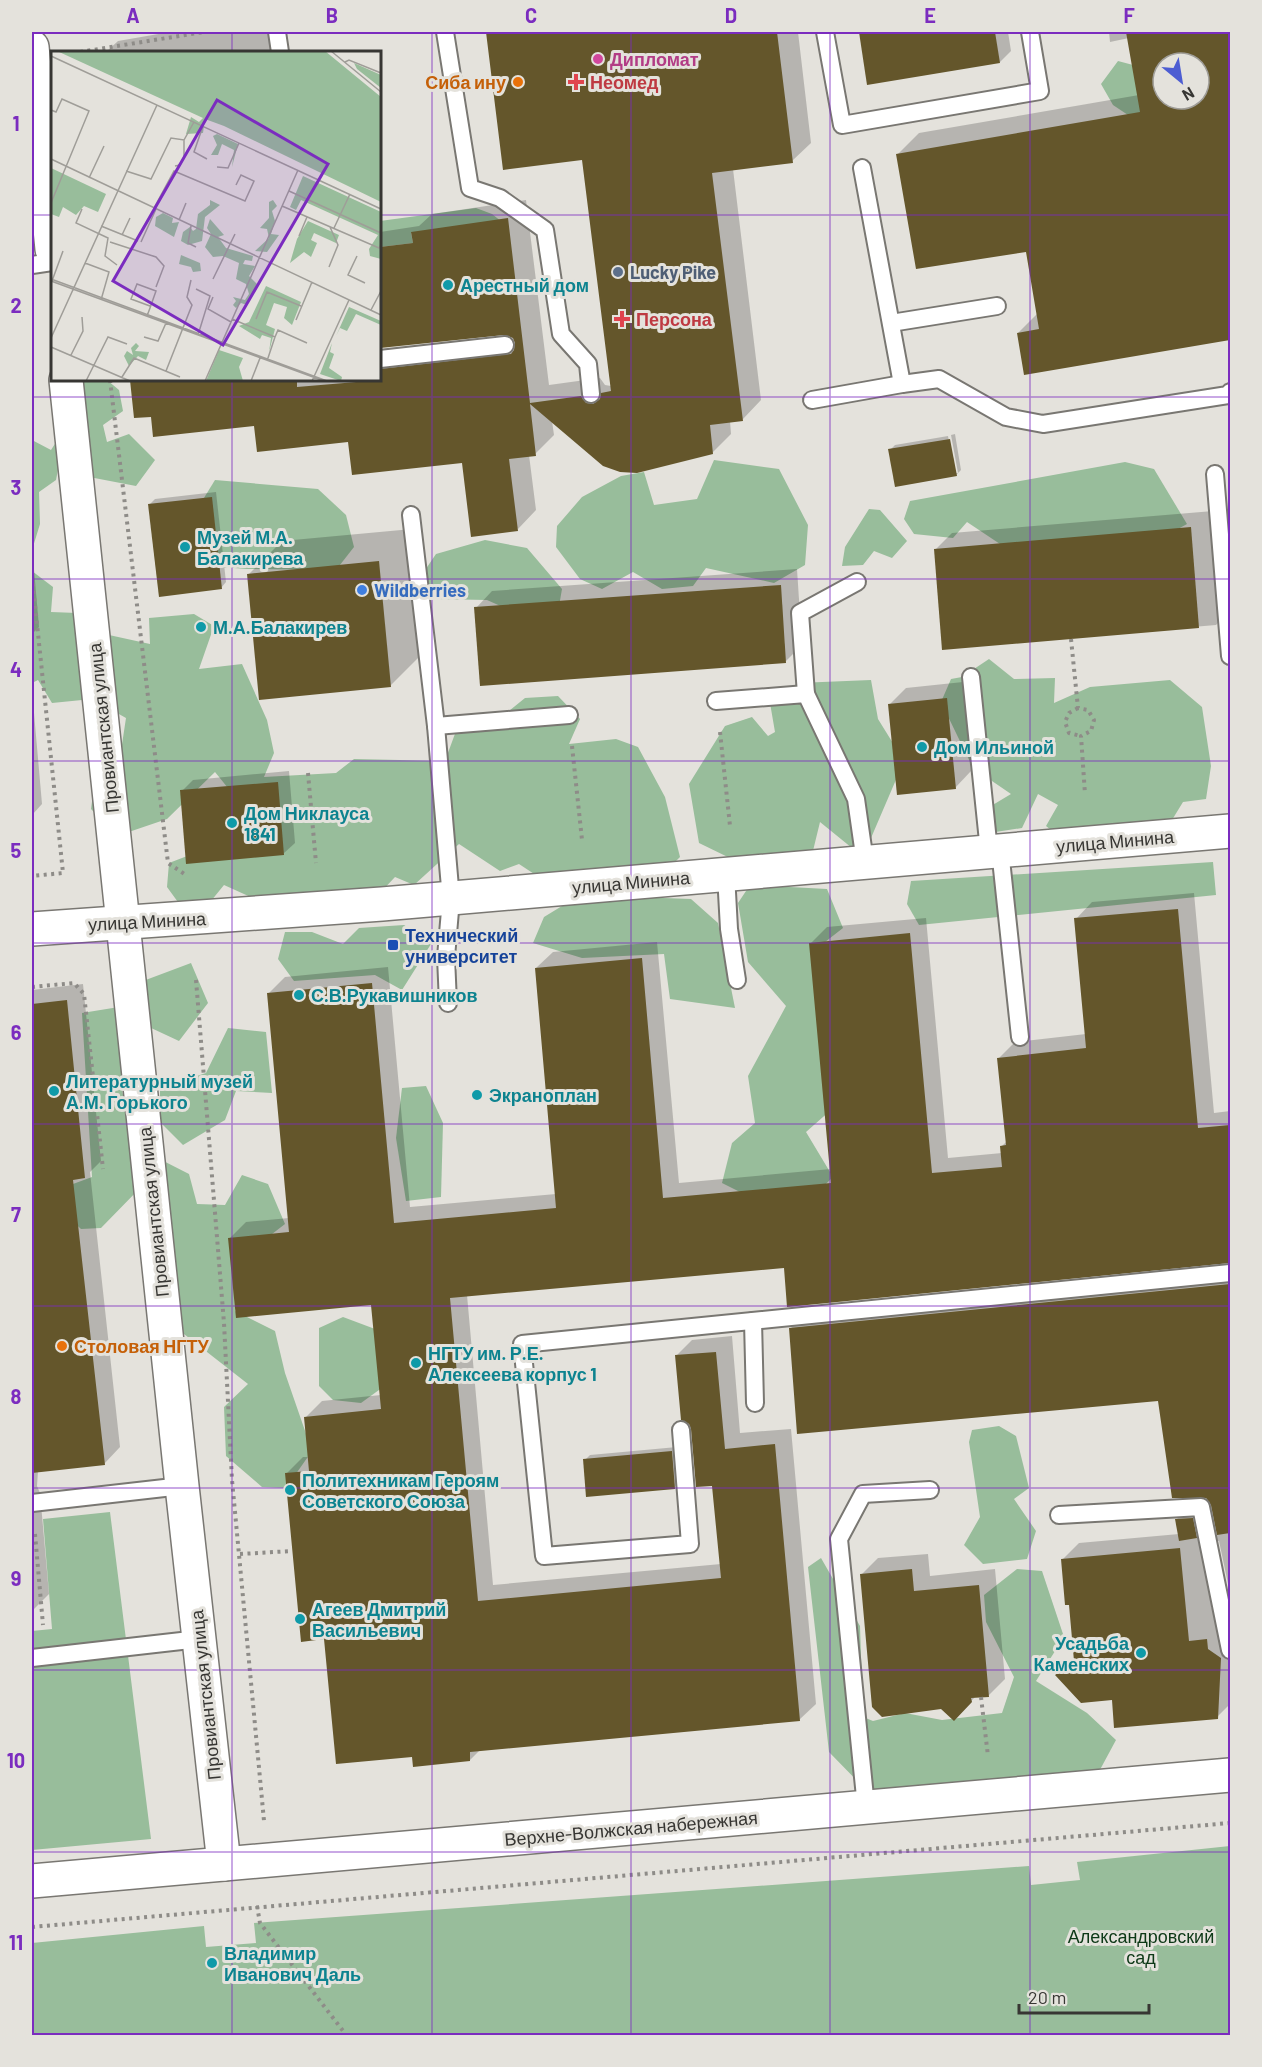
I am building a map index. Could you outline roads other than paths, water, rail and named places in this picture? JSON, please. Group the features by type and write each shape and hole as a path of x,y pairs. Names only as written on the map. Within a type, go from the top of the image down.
{"street":[{"path":"32,47 51,236"},
{"name":"Провиантская улица","path":"66,381 224,1864"},
{"name":"улица Минина","path":"32,929 450,899 1230,831"},
{"name":"Верхне-Волжская набережная","path":"32,1881 1230,1775"}],"lane":[{"path":"277,32 280,51"},
{"path":"445,32 470,188 500,198 545,230 561,334 588,364 591,394"},
{"path":"825,32 842,125 1040,91 1030,32"},
{"path":"862,168 902,384"},
{"path":"32,265 51,247"},
{"path":"891,323 997,306"},
{"path":"381,358 505,345"},
{"path":"812,400 939,379 1006,417 1043,424 1228,395 1230,392"},
{"path":"1215,474 1230,656"},
{"path":"411,515 436,726 450,899 446,957 448,1004"},
{"path":"857,582 800,613 806,694 856,799 865,862"},
{"path":"971,677 1020,1037"},
{"path":"716,701 806,694"},
{"path":"436,726 569,715"},
{"path":"726,874 729,929 736,980"},
{"path":"681,1430 690,1544 544,1556 522,1344 1230,1273"},
{"path":"753,1321 756,1403"},
{"path":"32,1503 182,1486"},
{"path":"866,1807 839,1539 863,1494 930,1490"},
{"path":"1059,1515 1201,1507 1230,1650"},
{"path":"39,1657 199,1639"}],"place":[{"name":"Дипломат","path":"598,59"},
{"name":"Сиба ину","path":"518,82"},
{"name":"Неомед","path":"576,82"},
{"name":"Lucky Pike","path":"618,272"},
{"name":"Арестный дом","path":"448,285"},
{"name":"Персона","path":"622,319"},
{"name":"Музей М.А. Балакирева","path":"185,547"},
{"name":"Wildberries","path":"362,590"},
{"name":"М.А.Балакирев","path":"201,627"},
{"name":"Дом Ильиной","path":"922,747"},
{"name":"Дом Никлауса 1841","path":"232,823"},
{"name":"Технический университет","path":"393,945"},
{"name":"С.В.Рукавишников","path":"299,995"},
{"name":"Литературный музей А.М. Горького","path":"54,1091"},
{"name":"Экраноплан","path":"477,1095"},
{"name":"Столовая НГТУ","path":"62,1346"},
{"name":"НГТУ им. Р.Е. Алексеева корпус 1","path":"416,1363"},
{"name":"Политехникам Героям Советского Союза","path":"290,1490"},
{"name":"Агеев Дмитрий Васильевич","path":"300,1619"},
{"name":"Усадьба Каменских","path":"1141,1653"},
{"name":"Владимир Иванович Даль","path":"212,1963"}],"park label":[{"name":"Александровский сад","path":"1141,1946"}]}
